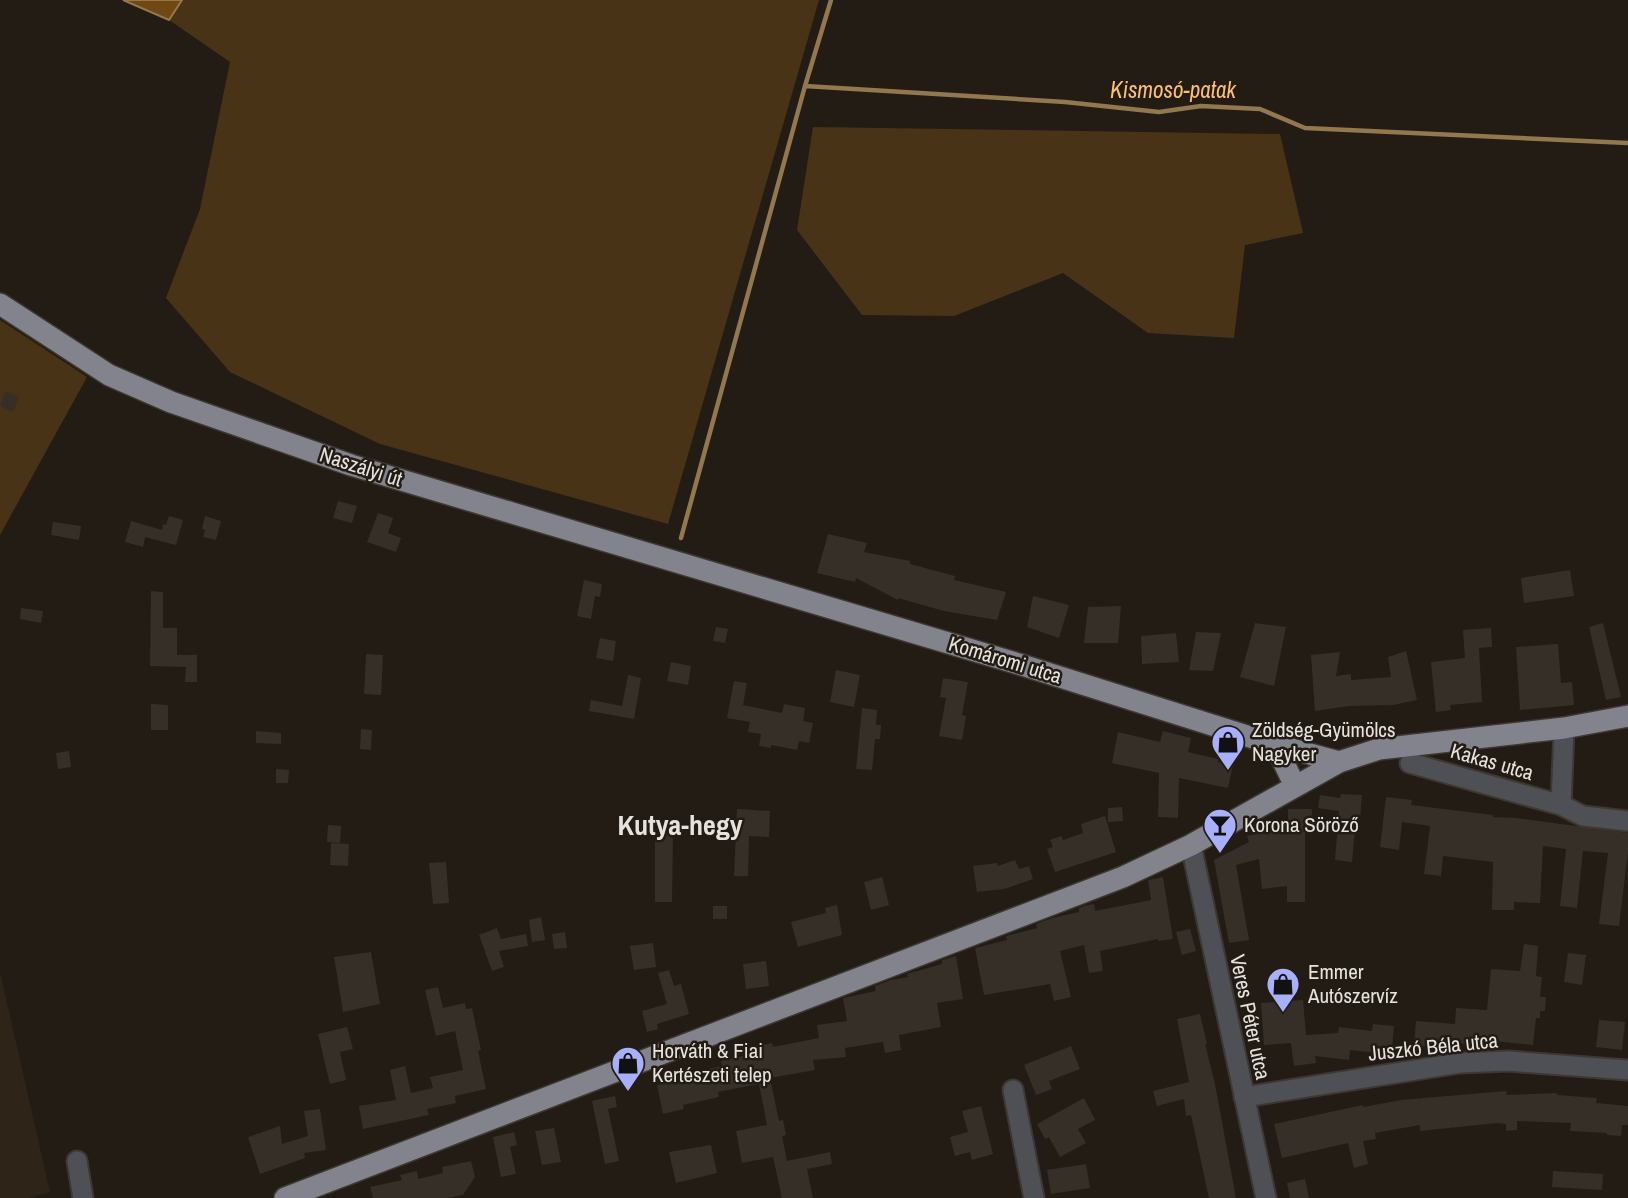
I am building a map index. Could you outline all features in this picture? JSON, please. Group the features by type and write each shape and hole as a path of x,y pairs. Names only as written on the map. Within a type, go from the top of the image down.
{"main road":[{"name":"Naszályi út","path":"0,304 108,375 172,402 351,465 743,581"},
{"name":"Komáromi utca","path":"743,581 1339,762"},
{"path":"285,1198 1110,882 1191,845 1339,762 1379,750 1564,728 1628,716"},
{"path":"1266,742 1281,757 1295,786"}],"street":[{"name":"Kakas utca","path":"1561,805 1564,728"},
{"name":"Kakas utca","path":"1410,763 1561,805 1583,816 1628,821"},
{"name":"Veres Péter utca","path":"1191,845 1266,1198"},
{"name":"Juszkó Béla utca","path":"1244,1097 1461,1063 1508,1061 1628,1070"},
{"path":"1013,1090 1034,1198"},
{"path":"77,1161 83,1198"}],"shaded area":[{"path":"123,0 182,0 169,20"},
{"path":"182,0 819,0 668,524 380,444 230,372 166,298 200,209 230,62 169,20"},
{"path":"813,127 1280,134 1303,233 1245,245 1234,338 1148,333 1063,273 954,316 862,315 797,230"},
{"path":"0,320 87,377 0,535"},
{"path":"0,972 50,1192 28,1198 0,1198"}],"building":[{"path":"5,391 19,397 13,412 0,406"},
{"path":"338,501 357,506 352,523 333,518"},
{"path":"378,513 393,518 388,533 401,538 396,552 367,542"},
{"path":"169,516 183,520 176,545 145,537 143,547 125,542 131,521 162,530"},
{"path":"205,516 221,521 216,540 203,537"},
{"path":"53,522 81,526 79,540 51,535"},
{"path":"828,534 867,543 864,552 910,561 910,564 955,576 954,580 1006,592 997,620 898,600 856,578 855,582 817,573"},
{"path":"1570,570 1574,596 1524,603 1521,578"},
{"path":"584,580 602,584 600,597 595,596 591,619 577,616"},
{"path":"151,591 163,592 163,628 177,628 177,655 197,655 197,682 185,682 186,667 150,666"},
{"path":"1033,596 1069,605 1059,638 1027,627"},
{"path":"1121,606 1118,643 1084,643 1088,607"},
{"path":"21,608 43,611 41,623 20,619"},
{"path":"1255,623 1286,627 1274,686 1240,677"},
{"path":"1603,623 1621,697 1606,700 1589,627"},
{"path":"716,627 728,629 725,643 713,641"},
{"path":"1491,628 1492,647 1479,648 1482,702 1450,705 1451,710 1436,712 1431,662 1465,658 1463,630"},
{"path":"1196,632 1221,633 1213,671 1189,670"},
{"path":"1176,633 1179,662 1142,664 1141,636"},
{"path":"600,638 616,641 613,661 596,658"},
{"path":"1558,644 1561,683 1572,682 1574,705 1520,710 1516,647"},
{"path":"1406,651 1417,700 1393,705 1349,706 1315,711 1311,655 1340,652 1336,676 1351,674 1351,680 1391,677 1388,657"},
{"path":"366,654 383,655 381,695 364,694"},
{"path":"671,662 691,666 688,685 667,681"},
{"path":"836,670 860,675 854,707 830,702"},
{"path":"628,675 641,678 634,719 589,711 591,700 622,706"},
{"path":"943,678 968,682 962,715 966,716 962,740 939,736 946,698 940,697"},
{"path":"734,681 747,683 743,705 782,713 784,704 805,708 803,721 813,723 809,743 799,741 797,750 771,745 771,748 759,746 761,734 748,732 750,722 727,718"},
{"path":"151,704 168,705 168,730 151,730"},
{"path":"862,708 877,710 876,725 881,725 880,739 875,739 872,770 856,769"},
{"path":"361,729 372,730 371,750 360,749"},
{"path":"256,731 281,733 281,744 256,743"},
{"path":"1163,731 1191,738 1188,752 1233,765 1228,788 1179,778 1178,818 1158,817 1159,773 1112,763 1118,732 1160,742"},
{"path":"69,751 71,767 58,769 56,753"},
{"path":"276,769 289,770 288,783 276,783"},
{"path":"1341,794 1362,795 1360,820 1356,819 1352,862 1335,860 1339,811 1318,808 1320,795 1340,798"},
{"path":"1386,797 1412,800 1411,805 1628,833 1619,926 1599,924 1608,853 1583,851 1577,908 1560,906 1566,849 1543,846 1540,903 1514,902 1514,910 1492,910 1493,862 1443,856 1441,876 1424,874 1430,826 1402,822 1399,850 1380,847"},
{"path":"1122,807 1123,821 1108,822 1108,808"},
{"path":"737,809 770,811 769,837 749,836 748,876 734,876"},
{"path":"1288,809 1312,809 1311,832 1305,832 1305,902 1287,902 1287,886 1262,889 1259,859 1236,865 1249,940 1229,943 1214,860 1249,842 1247,836 1288,826"},
{"path":"1105,816 1116,852 1055,872 1047,849 1053,847 1050,840 1061,836 1063,840 1083,833 1081,824"},
{"path":"328,825 341,826 340,843 327,842"},
{"path":"655,829 673,829 672,902 655,902"},
{"path":"331,843 349,844 348,866 330,865"},
{"path":"1015,860 1019,869 1029,866 1033,879 1004,889 977,892 973,866 997,863 998,866"},
{"path":"446,862 449,903 433,904 429,863"},
{"path":"882,877 889,905 871,910 864,882"},
{"path":"1163,877 1173,939 1158,939 1100,951 1103,971 1089,973 1084,945 1060,951 1071,997 1054,1001 1050,984 984,995 975,948 1007,940 1006,936 1037,928 1036,924 1052,918 1079,912 1079,908 1084,906 1094,904 1095,911 1151,900 1148,880"},
{"path":"837,905 842,935 798,947 791,922 826,913 825,908"},
{"path":"713,906 727,906 727,919 713,919"},
{"path":"541,917 545,940 532,942 529,920"},
{"path":"497,928 501,939 526,934 528,946 499,951 504,967 492,971 479,935"},
{"path":"1190,929 1196,951 1182,955 1176,932"},
{"path":"565,932 567,948 554,949 552,934"},
{"path":"653,943 656,967 634,970 630,946"},
{"path":"1524,944 1538,946 1536,976 1542,977 1540,997 1546,997 1545,1011 1540,1011 1540,1018 1536,1018 1533,1045 1472,1039 1471,1044 1436,1042 1436,1047 1414,1046 1416,1021 1455,1024 1456,1008 1487,1010 1491,969 1520,971"},
{"path":"371,952 380,1004 343,1012 334,957"},
{"path":"1568,953 1586,955 1582,985 1564,982"},
{"path":"956,956 963,999 937,1003 941,1027 899,1035 901,1050 885,1053 883,1042 845,1048 846,1057 813,1060 815,1070 770,1078 779,1121 783,1120 786,1135 782,1136 787,1161 830,1152 832,1164 807,1169 813,1198 782,1198 773,1157 742,1163 736,1131 767,1125 759,1084 718,1092 719,1097 683,1105 684,1109 663,1114 657,1085 690,1078 689,1073 722,1066 721,1061 752,1054 750,1048 772,1043 773,1047 819,1038 817,1025 847,1021 843,998 876,991 875,986 908,977 907,974 942,964 942,960"},
{"path":"766,961 769,986 746,989 743,964"},
{"path":"669,970 674,986 681,984 689,1014 657,1024 658,1029 647,1032 642,1011 667,1004 658,973"},
{"path":"438,987 443,1008 465,1003 466,1009 472,1008 486,1089 455,1096 456,1103 427,1109 429,1115 363,1129 359,1106 396,1100 390,1070 405,1066 411,1093 433,1088 430,1077 463,1070 455,1031 436,1036 425,990"},
{"path":"1303,1000 1306,1035 1338,1033 1339,1027 1372,1031 1373,1024 1394,1026 1392,1048 1386,1047 1386,1054 1350,1050 1349,1060 1315,1056 1316,1063 1294,1066 1291,1043 1264,1045 1261,1003"},
{"path":"1200,1014 1236,1198 1209,1198 1191,1115 1186,1116 1184,1099 1157,1106 1153,1091 1189,1082 1177,1019"},
{"path":"1599,1020 1625,1022 1622,1050 1596,1047"},
{"path":"347,1027 353,1049 340,1052 346,1080 330,1084 318,1034"},
{"path":"1071,1046 1080,1069 1049,1081 1052,1089 1036,1095 1024,1065"},
{"path":"1506,1091 1507,1095 1557,1093 1597,1098 1596,1103 1628,1106 1628,1125 1622,1125 1621,1136 1570,1131 1571,1123 1517,1121 1517,1130 1506,1131 1506,1124 1497,1123 1420,1131 1420,1125 1375,1133 1376,1139 1363,1141 1368,1164 1354,1168 1348,1143 1282,1158 1274,1124 1363,1105"},
{"path":"615,1096 617,1107 608,1109 619,1161 605,1164 592,1101"},
{"path":"1084,1098 1095,1120 1078,1129 1086,1143 1060,1157 1049,1137 1045,1139 1037,1124"},
{"path":"981,1106 993,1154 972,1160 970,1152 955,1156 950,1137 968,1132 962,1111"},
{"path":"320,1109 326,1150 304,1153 305,1158 260,1174 248,1137 280,1126 282,1144 308,1136 304,1111"},
{"path":"554,1128 561,1162 542,1165 535,1131"},
{"path":"514,1132 517,1145 510,1147 516,1174 501,1177 493,1137"},
{"path":"711,1145 717,1173 676,1183 669,1152"},
{"path":"471,1161 475,1177 463,1195 447,1198 373,1198 370,1187 402,1180 400,1175 417,1171 418,1179 443,1173 442,1167"},
{"path":"1086,1164 1090,1188 1051,1194 1047,1170"},
{"path":"1553,1171 1603,1174 1602,1190 1552,1187"},
{"path":"1305,1179 1309,1198 1290,1198 1287,1183"}],"waterway":[{"name":"Kismosó-patak","path":"831,0 805,86 1065,102 1159,112 1201,106 1260,109 1305,128 1628,143"},
{"path":"681,538 805,86"}],"place":[{"name":"Zöldség-Gyümölcs Nagyker","path":"1228,772"},
{"name":"Korona Söröző","path":"1220,855"},
{"name":"Emmer Autószervíz","path":"1283,1014"},
{"name":"Horváth & Fiai Kertészeti telep","path":"628,1093"}],"district":[{"name":"Kutya-hegy","path":"680,825"}]}
